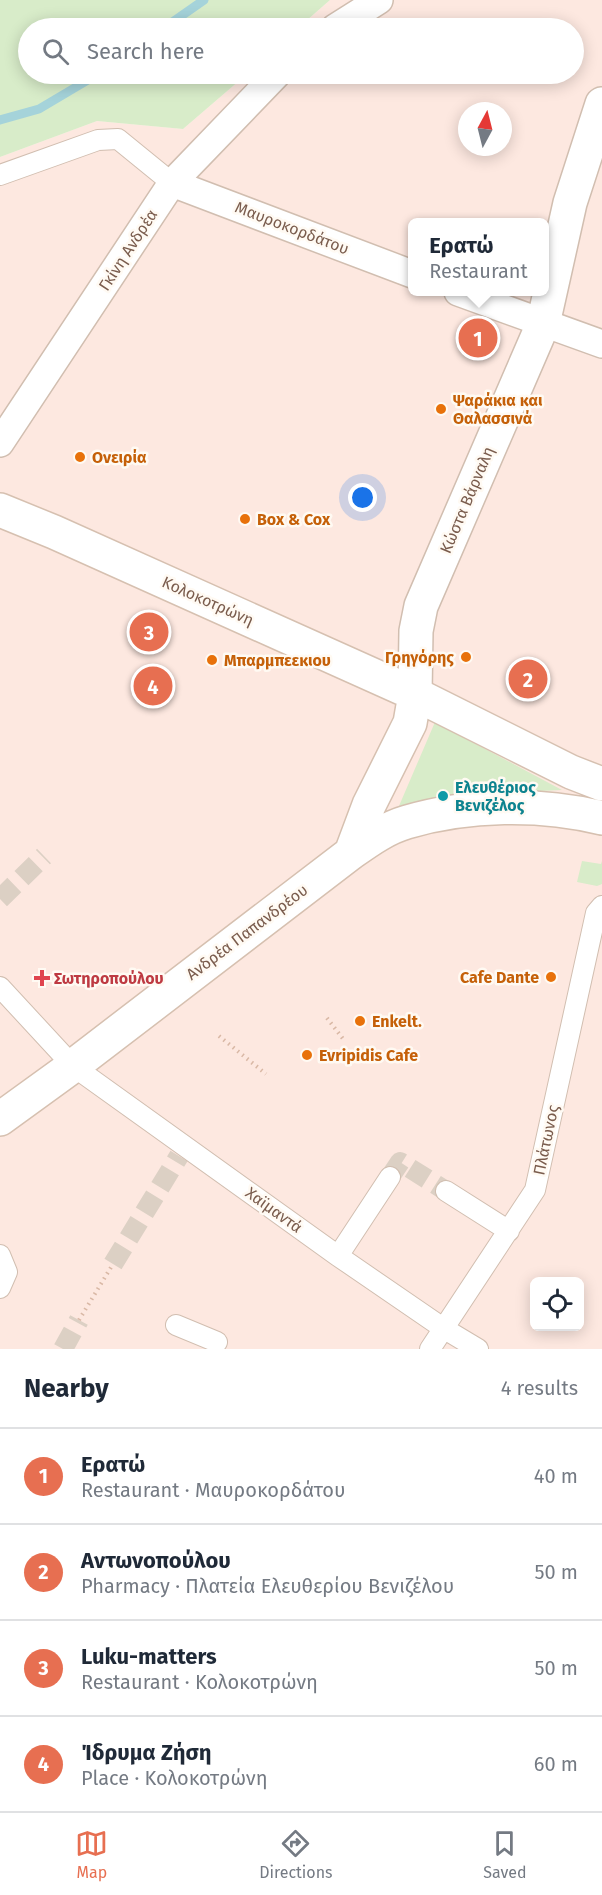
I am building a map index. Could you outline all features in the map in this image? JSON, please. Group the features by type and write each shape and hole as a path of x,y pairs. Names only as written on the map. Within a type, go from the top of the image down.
{"main road":[{"name":"Κώστα Βάρναλη","path":"351,853 369,805 410,723 415,694 416,631 421,606 543,324 570,203 602,104"},
{"name":"Κολοκοτρώνη","path":"0,510 54,531 415,694 571,772"},
{"path":"571,772 602,784"},
{"path":"571,772 602,801"},
{"name":"Ανδρέα Παπανδρέου","path":"0,1119 73,1066 351,853 381,833 405,822 471,810 542,809 602,818"}],"street":[{"path":"351,18 379,0"},
{"name":"Γκίνη Ανδρέα","path":"0,443 172,183 268,84"},
{"path":"0,175 98,140 118,140 172,183"},
{"name":"Μαυροκορδάτου","path":"172,183 408,272"},
{"path":"471,296 602,344"},
{"name":"Πλάτωνος","path":"430,1349 535,1190 596,913 602,906"},
{"name":"Χαϊμαντά","path":"0,987 73,1066 181,1151 443,1328 478,1349"},
{"path":"338,1256 390,1177"},
{"path":"446,1191 509,1231"},
{"path":"0,1254 7,1272 0,1288"},
{"path":"176,1325 217,1342"}],"path":[{"path":"327,1018 344,1040"},
{"path":"219,1036 266,1074"},
{"path":"79,1320 113,1264"}],"shaded area":[{"path":"330,0 602,0 602,1349 0,1349 0,157 97,121 183,129 235,84 584,84 584,18 309,18"}],"green space":[{"path":"0,0 330,0 309,18 18,18 18,84 235,84 183,129 97,121 0,157"},
{"path":"435,722 562,790 481,795 399,806"},
{"path":"582,861 601,864 602,861 602,884 597,886 577,882"}],"waterway":[{"path":"178,18 204,0"},
{"path":"0,120 39,109 81,84"}],"tunnel":[{"path":"0,899 44,856"},
{"path":"113,1264 179,1156"},
{"path":"390,1177 400,1162 446,1191"},
{"path":"63,1349 79,1320"}],"place":[{"name":"Ερατώ","path":"478,338"},
{"name":"Ψαράκια και Θαλασσινά","path":"441,409"},
{"name":"Ονειρία","path":"80,457"},
{"name":"Box & Cox","path":"245,519"},
{"name":"Luku-matters","path":"149,632"},
{"name":"Γρηγόρης","path":"466,657"},
{"name":"Μπαρμπεεκιου","path":"212,660"},
{"name":"Αντωνοπούλου","path":"528,679"},
{"name":"Ίδρυμα Ζήση","path":"153,686"},
{"name":"Ελευθέριος Βενιζέλος","path":"443,796"},
{"name":"Cafe Dante","path":"551,977"},
{"name":"Σωτηροπούλου","path":"42,978"},
{"name":"Enkelt.","path":"360,1021"},
{"name":"Evripidis Cafe","path":"307,1055"}]}
